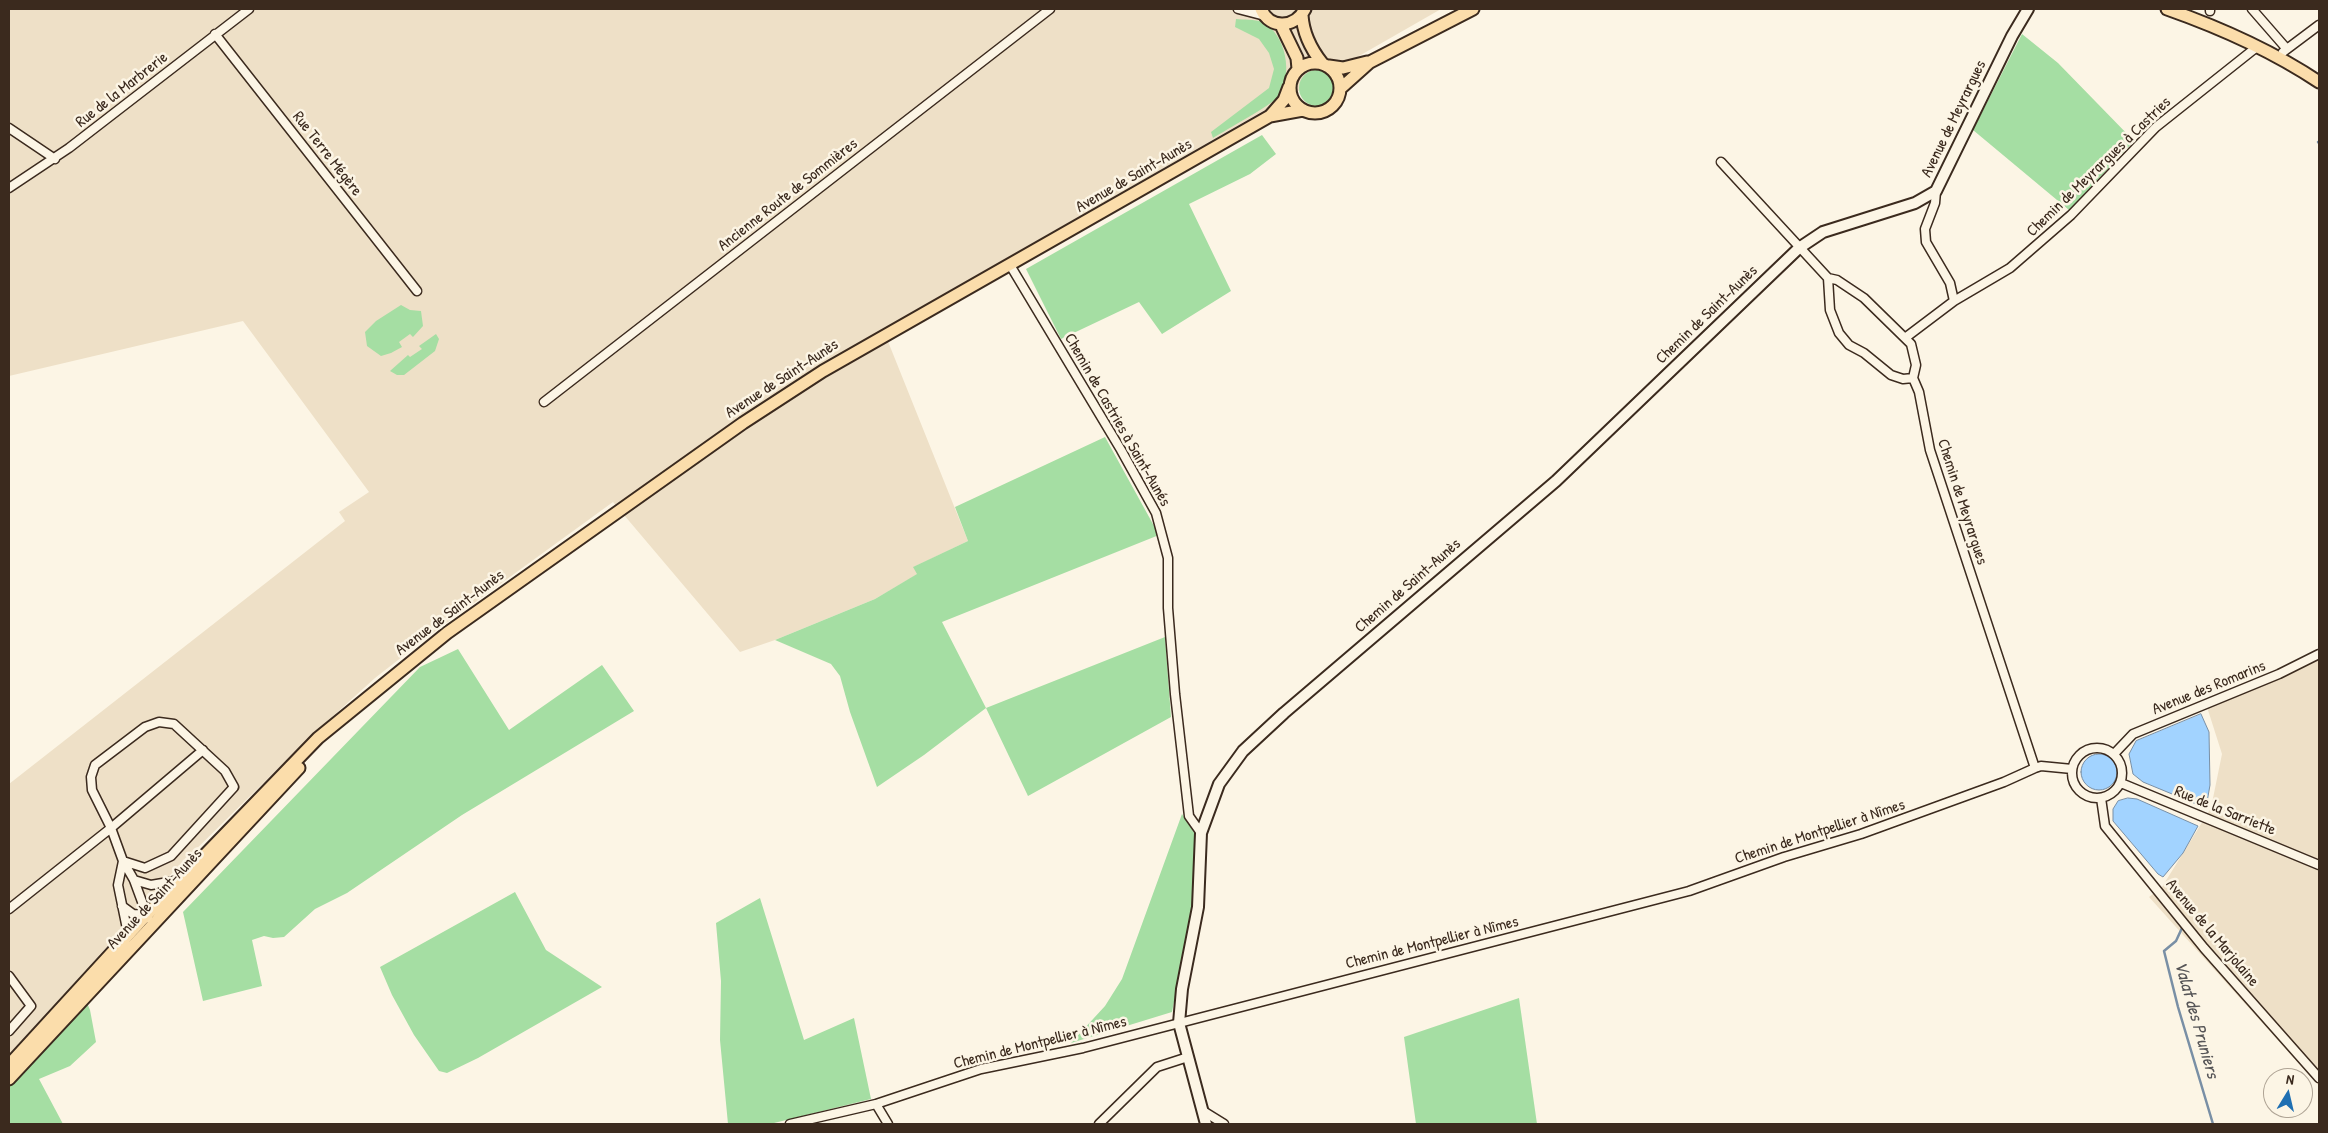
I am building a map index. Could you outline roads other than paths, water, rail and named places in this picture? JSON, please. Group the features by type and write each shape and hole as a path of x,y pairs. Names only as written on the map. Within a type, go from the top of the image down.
{"main road":[{"path":"1370,62 1343,68 1305,64 1298,69 1290,83 1293,99 1303,110 1313,113 1329,109 1335,103 1341,88 1370,62 1473,9"},
{"path":"2166,9 2225,30 2258,46 2282,52 2319,82"},
{"path":"1264,12 1270,20 1282,24 1293,23 1303,12"},
{"path":"1303,12 1303,25 1314,53 1336,72 1341,88"},
{"path":"1282,24 1297,58 1298,69"},
{"name":"Avenue de Saint-Aunès","path":"9,1065 127,936 318,738 383,683 447,633 743,423 847,356 1270,116 1284,100 1290,83"},
{"name":"Avenue de Saint-Aunès","path":"1270,116 1303,110"},
{"name":"Avenue de Saint-Aunès","path":"9,1079 164,914 343,718"}],"street":[{"name":"Rue de la Marbrerie","path":"9,188 55,159 249,9"},
{"name":"Ancienne Route de Sommières","path":"544,402 1050,9"},
{"path":"1238,9 1264,12"},
{"name":"Avenue de Meyrargues","path":"1799,248 1823,232 1915,203 1936,191 2012,36 2028,9"},
{"path":"2252,9 2282,52 2319,25"},
{"name":"Rue Terre Mégère","path":"216,34 417,291"},
{"name":"Chemin de Meyrargues à Castries","path":"1905,338 1954,301 2010,268 2071,215 2156,126 2258,46"},
{"path":"9,128 55,159"},
{"name":"Chemin de Meyrargues","path":"1721,162 1828,278 1836,280 1864,298 1911,344 1914,356 1913,378 1919,392 1930,450 2034,768"},
{"path":"1936,191 1935,203 1925,229 1926,242 1950,284 1954,301"},
{"name":"Chemin de Saint-Aunès","path":"1179,1023 1182,989 1198,907 1201,833 1219,784 1242,751 1556,481 1799,248"},
{"name":"Chemin de Castries à Saint-Aunés","path":"1010,265 1121,450 1156,513 1168,558 1168,608 1175,694 1189,816 1201,833"},
{"path":"1828,278 1830,310 1839,333 1849,345 1864,353 1891,375 1903,379 1913,378"},
{"name":"Avenue des Romarins","path":"2114,754 2133,734 2279,674 2319,654"},
{"path":"123,861 145,868 171,856 234,786 225,771 174,724 159,722 145,727 95,765 91,777 92,790 111,828 123,861 134,880 151,928"},
{"path":"2104,748 2114,754 2122,768 2121,782 2114,792 2101,798 2088,796 2080,791 2073,779 2072,769 2078,756 2087,749 2104,748"},
{"path":"9,909 111,828 204,750"},
{"name":"Chemin de Montpellier à Nîmes","path":"790,1124 876,1104 981,1069 1083,1048 1689,891 1784,857 1861,834 2004,782 2034,768 2041,766 2072,769"},
{"name":"Rue de la Sarriette","path":"2121,782 2319,865"},
{"name":"Avenue de la Marjolaine","path":"2101,798 2105,826 2204,948 2319,1078"},
{"path":"123,861 118,885 127,936"},
{"path":"134,880 151,884 180,880"},
{"path":"122,906 133,914 164,914"},
{"path":"9,976 31,1006 9,1031"},
{"path":"1179,1023 1206,1124"},
{"path":"1099,1124 1157,1067 1188,1056"},
{"path":"876,1104 888,1124"},
{"path":"1203,1111 1224,1124"}],"water":[{"path":"2201,714 2209,732 2210,785 2206,808 2143,782 2133,774 2129,754 2136,741"},
{"path":"2099,754 2106,755 2112,759 2116,765 2116,779 2112,785 2106,789 2099,790 2092,789 2086,785 2082,779 2081,772 2082,765 2086,759 2092,755"},
{"path":"2128,798 2137,799 2198,826 2183,853 2163,877 2158,874 2113,821 2113,809 2118,801"}],"waterway":[{"name":"Valat des Pruniers","path":"2182,928 2176,941 2164,951 2178,1007 2213,1124"}]}
